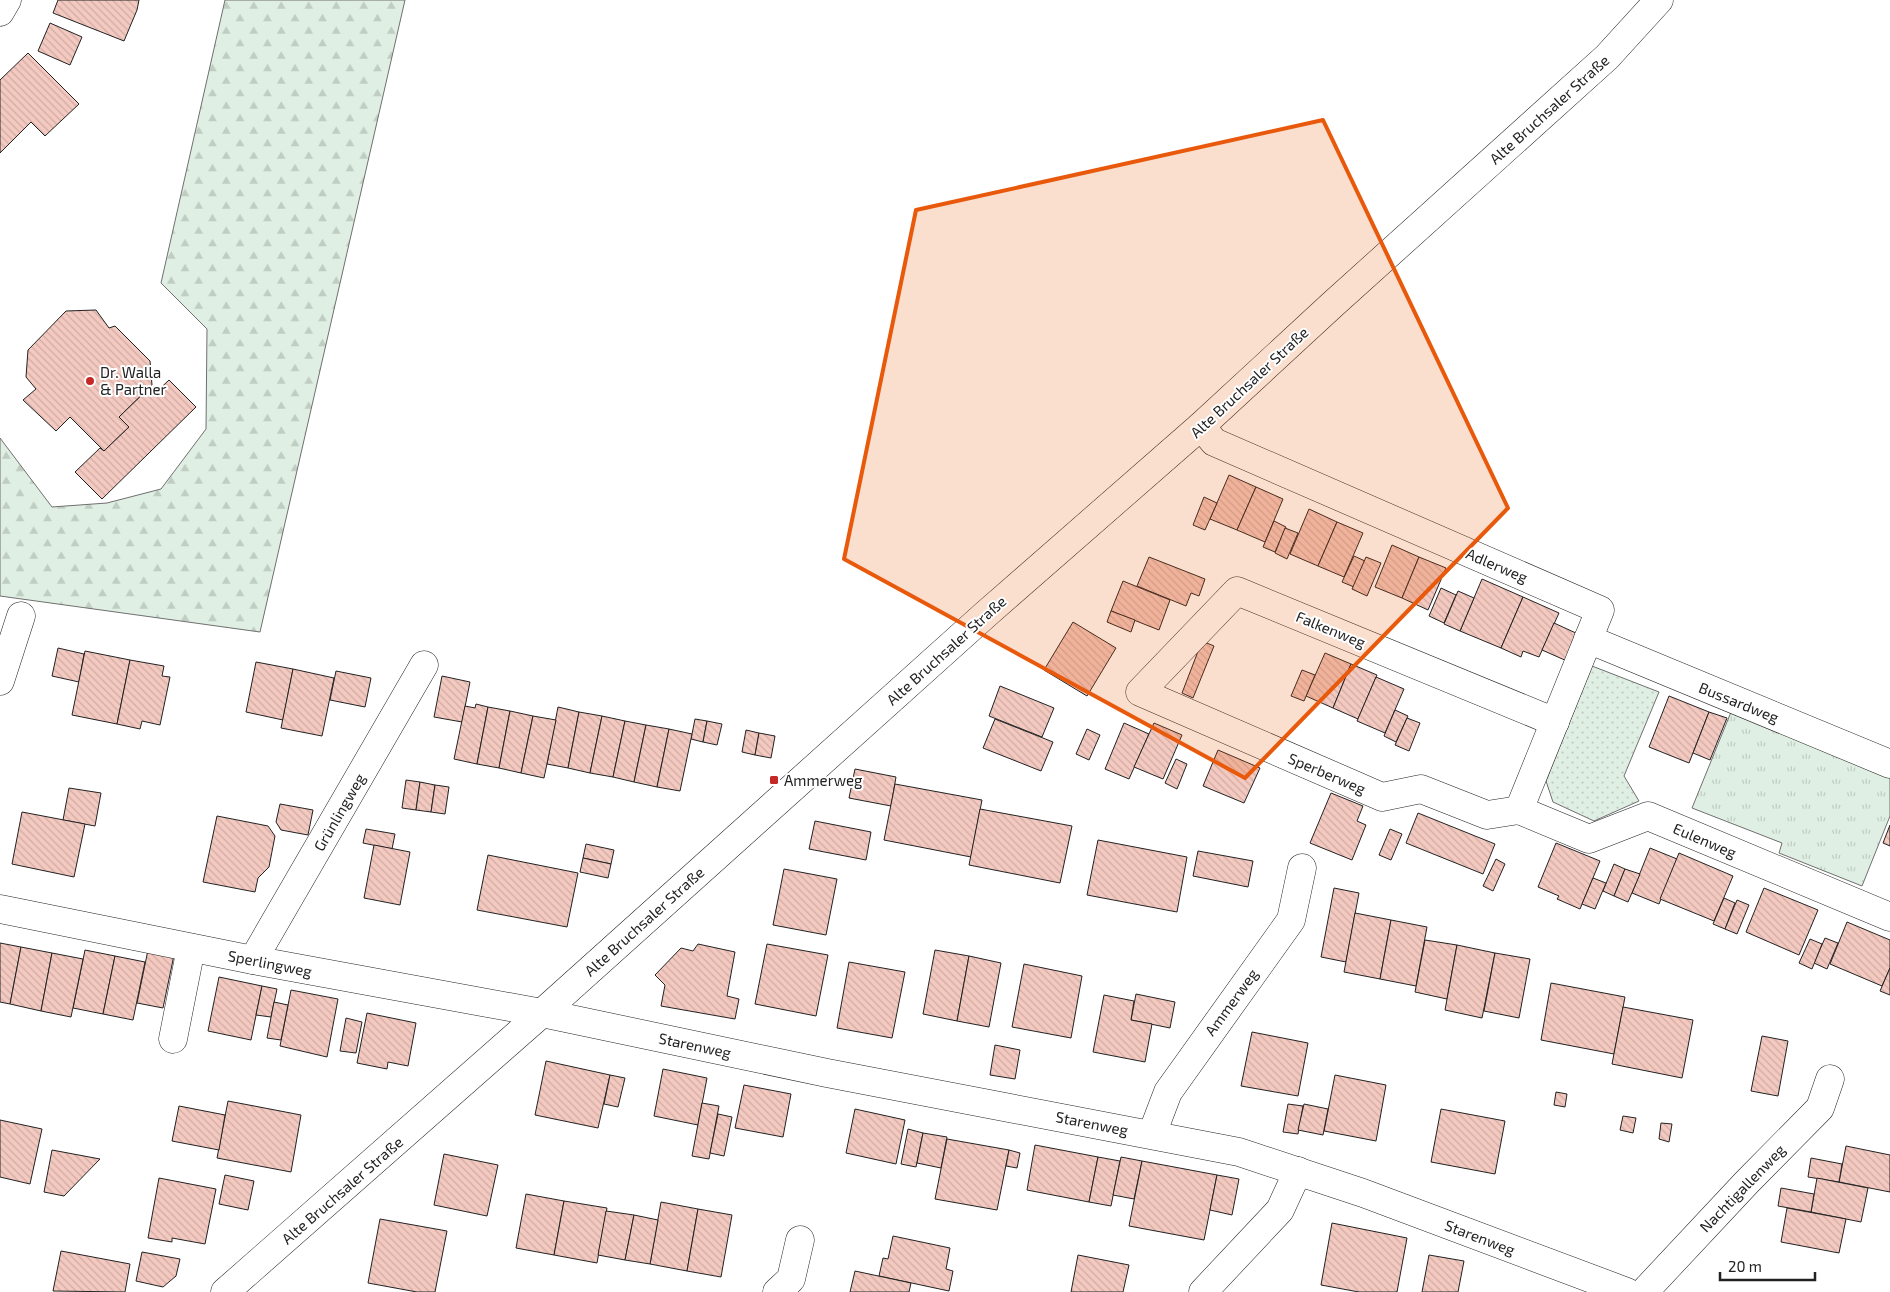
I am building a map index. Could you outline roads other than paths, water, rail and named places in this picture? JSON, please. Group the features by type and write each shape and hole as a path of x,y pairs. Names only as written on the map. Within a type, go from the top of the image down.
{"street":[{"path":"0,12 7,0"},
{"name":"Alte Bruchsaler Straße","path":"225,1292 542,1013 858,728 1201,426 1332,304 1607,58 1659,0"},
{"name":"Adlerweg","path":"1201,426 1214,442 1600,610 1520,810"},
{"name":"Falkenweg","path":"1140,692 1238,590 1555,722"},
{"path":"0,681 21,616"},
{"name":"Bussardweg","path":"1588,639 1890,764"},
{"name":"Grünlingweg","path":"253,960 424,665"},
{"name":"Sperberweg","path":"1140,692 1382,797 1420,789 1487,815 1520,810"},
{"name":"Eulenweg","path":"1520,810 1589,839 1648,816 1890,917"},
{"name":"Ammerweg","path":"1152,1134 1168,1092 1290,920 1302,868"},
{"name":"Sperlingweg","path":"0,909 253,960 542,1013"},
{"path":"173,1039 191,948"},
{"name":"Starenweg","path":"542,1013 827,1072 1239,1152 1363,1193 1627,1292"},
{"name":"Nachtigallenweg","path":"1644,1292 1747,1182 1820,1108 1830,1078"},
{"path":"1203,1292 1280,1210 1298,1171"},
{"path":"777,1292 791,1279 800,1240"}],"place":[{"name":"Dr. Walla & Partner","path":"90,381"},
{"name":"Ammerweg","path":"774,780"}]}
